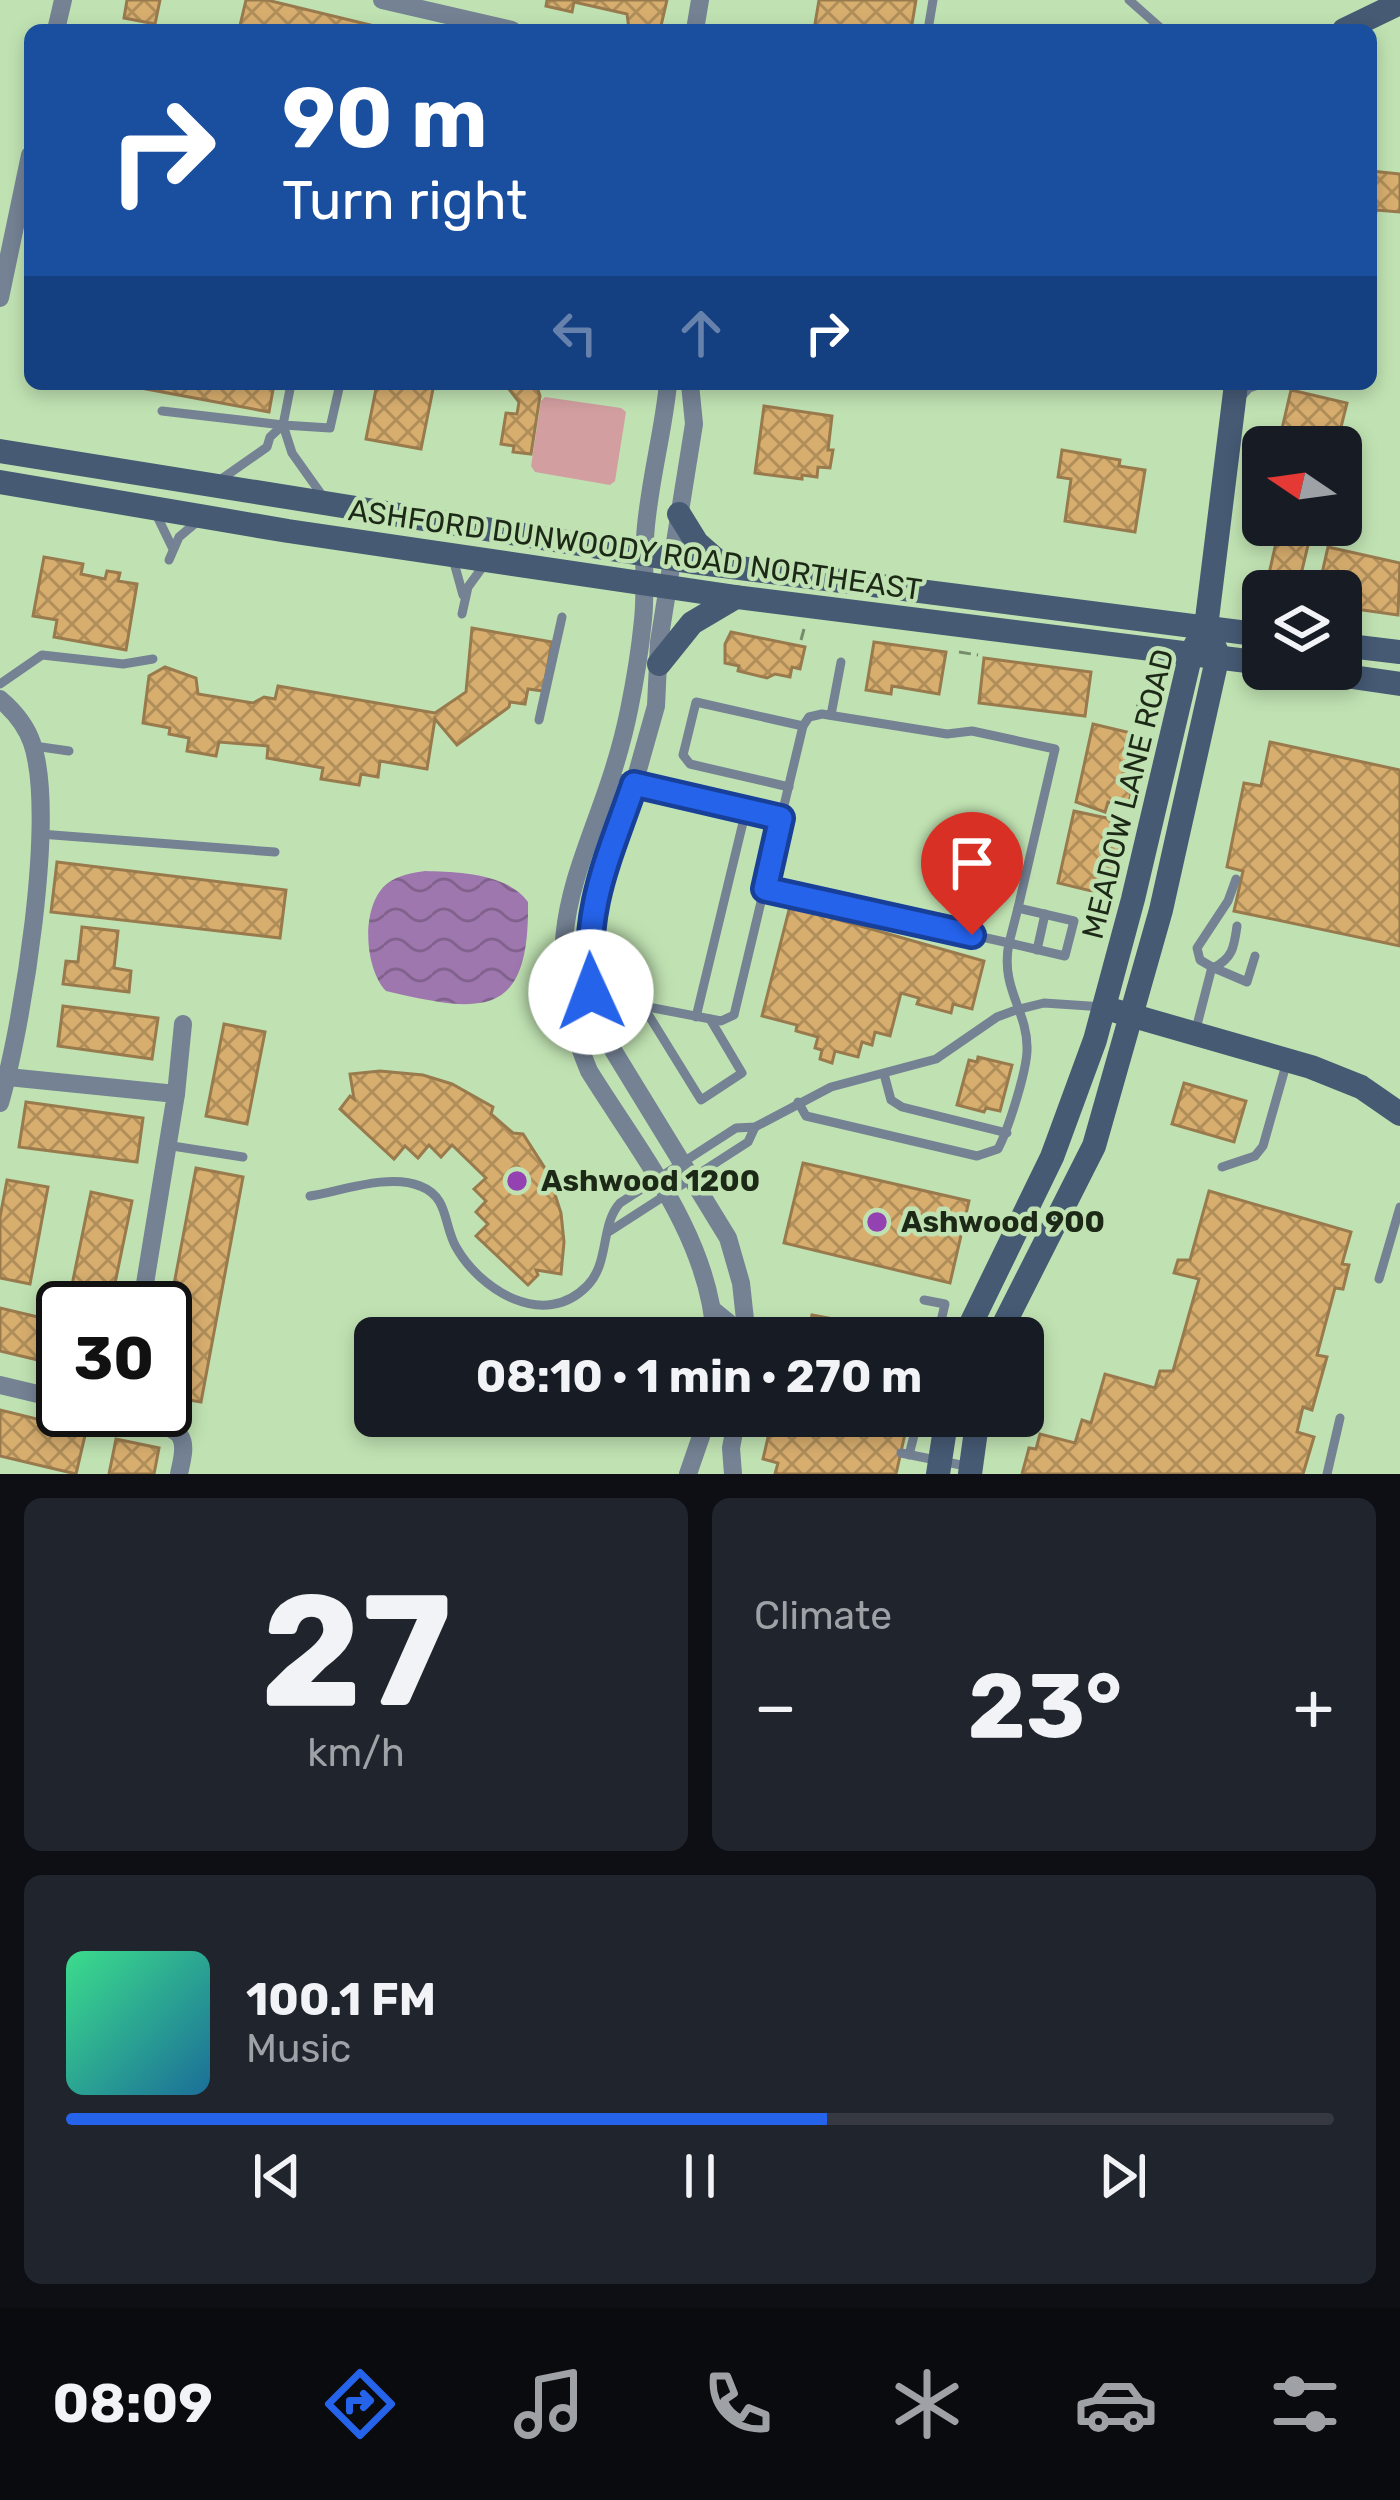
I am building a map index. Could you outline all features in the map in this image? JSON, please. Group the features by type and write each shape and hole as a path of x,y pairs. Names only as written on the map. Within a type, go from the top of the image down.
{"main road":[{"path":"1356,24 1400,3"},
{"path":"1206,627 1234,395"},
{"name":"ASHFORD DUNWOODY ROAD NORTHEAST","path":"0,451 724,567 1242,632"},
{"name":"ASHFORD DUNWOODY ROAD NORTHEAST","path":"0,482 488,561 1242,659"},
{"path":"679,514 697,543 724,567"},
{"path":"658,664 692,623 736,596"},
{"name":"MEADOW LANE ROAD","path":"974,1317 1052,1156 1104,1007 1191,653 1206,627"},
{"name":"MEADOW LANE ROAD","path":"1008,1317 1094,1146 1132,1016 1178,840 1218,655 1206,627"},
{"path":"1362,647 1400,652"},
{"path":"1362,678 1400,684"},
{"path":"1104,1007 1287,1061 1358,1076 1400,1114"},
{"path":"939,1468 943,1437"},
{"path":"970,1470 975,1437"}],"street":[{"path":"382,0 486,24"},
{"path":"0,298 24,184"},
{"path":"667,390 645,555 656,584 656,706 601,875 587,945 596,1016 689,1169 735,1256 745,1317"},
{"path":"691,390 694,424 672,559 656,584 610,776 563,925 561,961 572,1026 589,1071 687,1231 712,1317"},
{"path":"0,699 16,713 34,746 42,811 32,928 0,1103"},
{"path":"145,1281 183,1024"},
{"path":"8,1077 176,1094"},
{"path":"0,1385 36,1394"},
{"path":"179,1474 183,1449 180,1437"},
{"path":"688,1474 701,1437"},
{"path":"733,1437 733,1474"}],"lane":[{"path":"1129,0 1155,24"},
{"path":"1139,24 1144,15"},
{"path":"290,390 283,425 305,475 334,506"},
{"path":"162,411 330,428 339,390"},
{"path":"210,485 267,447 283,425"},
{"path":"152,509 170,536 169,560"},
{"path":"172,547 202,518"},
{"path":"450,555 463,608 472,579 488,561"},
{"path":"539,720 562,617"},
{"path":"0,684 42,655 123,664 153,658"},
{"path":"831,715 842,662"},
{"path":"789,787 756,774 690,764 683,755 696,702 768,722 803,726"},
{"path":"572,1026 627,1003 721,1021 734,1015 803,726 809,717 831,715 946,734 972,731 1055,749 1005,964 1028,1046 1007,1132 998,1149 977,1156 806,1116 798,1102"},
{"path":"34,746 69,751"},
{"path":"610,776 781,818"},
{"path":"696,1016 746,810"},
{"path":"40,834 275,852"},
{"path":"1236,879 1228,901 1197,948 1200,960 1247,982 1255,956"},
{"path":"765,889 1065,956 1074,921 1018,908"},
{"path":"1036,950 1045,914"},
{"path":"1212,968 1228,961 1237,926"},
{"path":"1194,1034 1212,968"},
{"path":"310,1196 388,1183 426,1188 443,1206 461,1254 502,1293 532,1306 560,1303 583,1290 595,1275 610,1232 660,1185 689,1169 736,1128 754,1126 831,1087 936,1059 997,1017 1016,1010 1044,1004 1104,1007"},
{"path":"643,1006 700,1100 742,1073 710,1019"},
{"path":"1222,1168 1255,1156 1263,1146 1287,1061"},
{"path":"884,1074 891,1100 1007,1132"},
{"path":"610,1232 614,1209 748,1142 754,1126"},
{"path":"166,1145 243,1157"},
{"path":"1379,1280 1400,1207"},
{"path":"710,1300 727,1317"},
{"path":"924,1300 944,1304 941,1317"},
{"path":"1327,1474 1340,1418"},
{"path":"911,1437 905,1454 939,1468 970,1470"}],"path":[{"path":"798,622 819,626"},
{"path":"801,640 804,628"},
{"path":"946,644 989,650"},
{"path":"959,652 978,655"},
{"path":"1145,670 1163,676 1160,693"}],"shaded area":[{"path":"545,397 626,412 615,481 610,485 535,472 531,466"}],"water":[{"path":"425,871 495,880 528,902 520,969 509,988 493,999 449,1003 386,991 379,981 368,936 373,906 388,883"}],"building":[{"path":"127,0 160,0 155,24 124,18"},
{"path":"246,0 267,0 366,24 240,24"},
{"path":"547,0 667,0 661,24 628,24 627,14 574,2 572,12 546,6"},
{"path":"819,0 916,0 912,24 815,24"},
{"path":"1377,172 1400,174 1400,212 1377,210"},
{"path":"152,390 273,390 269,412"},
{"path":"376,390 433,390 421,449 366,439"},
{"path":"510,390 538,390 531,454 513,452 514,446 501,444 506,413 517,414 519,402"},
{"path":"1291,390 1347,403 1341,426 1283,426"},
{"path":"764,406 832,416 830,468 818,467 817,477 802,475 802,479 755,473"},
{"path":"1062,450 1120,460 1119,466 1145,470 1135,532 1065,521 1071,479 1058,477"},
{"path":"1275,546 1308,546 1302,570 1270,570"},
{"path":"1328,547 1400,563 1398,615 1362,610 1362,570 1323,570"},
{"path":"44,557 83,564 81,574 105,579 107,571 120,573 118,581 137,584 126,650 54,637 57,620 33,616"},
{"path":"472,628 552,642 543,691 528,689 525,704 510,702 457,745 435,719 427,769 380,761 378,777 361,774 359,785 321,779 323,768 267,758 268,746 219,742 216,756 187,751 189,738 169,734 170,728 143,723 149,676 165,667 196,678 198,694 253,703 264,697 275,699 278,686 435,713 466,692"},
{"path":"731,632 805,647 800,669 792,667 790,677 775,674 767,678 738,671 739,666 725,663 725,644"},
{"path":"874,642 946,652 939,694 892,686 891,694 866,690"},
{"path":"984,658 1091,672 1085,716 979,703"},
{"path":"1093,724 1144,736 1128,807 1108,802 1105,812 1076,802"},
{"path":"1270,742 1400,770 1400,946 1234,911 1243,871 1227,867 1244,783 1261,786"},
{"path":"1074,811 1125,822 1108,895 1058,883"},
{"path":"57,862 286,890 280,938 51,912"},
{"path":"790,906 984,961 972,1009 953,1004 951,1013 917,1004 919,998 901,993 890,1036 875,1032 872,1045 862,1042 858,1057 835,1051 832,1063 820,1059 822,1050 815,1048 818,1037 796,1031 797,1025 762,1016"},
{"path":"82,927 118,931 114,968 131,971 129,992 63,984 66,961 78,962"},
{"path":"63,1006 158,1018 152,1059 58,1046"},
{"path":"224,1024 265,1032 247,1124 206,1116"},
{"path":"978,1057 1012,1065 1000,1111 957,1105 969,1060 977,1062"},
{"name":"Ashwood 1200","path":"350,1074 423,1075 452,1084 493,1107 491,1114 513,1133 523,1134 548,1173 561,1213 561,1274 536,1270 538,1275 528,1285 476,1236 488,1224 476,1212 486,1201 474,1189 486,1178 452,1145 441,1157 429,1145 418,1158 405,1146 394,1159 340,1109 350,1096 354,1099"},
{"path":"1184,1083 1246,1101 1234,1142 1172,1124"},
{"path":"26,1102 143,1118 137,1162 19,1147"},
{"name":"Ashwood 900","path":"803,1163 969,1201 950,1283 784,1243"},
{"path":"196,1168 243,1177 201,1402 192,1400 192,1281 175,1281"},
{"path":"7,1180 48,1187 30,1284 0,1278 0,1217"},
{"path":"1209,1191 1351,1232 1342,1264 1349,1265 1343,1289 1335,1288 1317,1355 1327,1357 1312,1410 1303,1407 1297,1432 1314,1437 1303,1474 1022,1474 1029,1448 1036,1449 1039,1437 1075,1443 1082,1420 1091,1423 1105,1374 1155,1388 1160,1371 1173,1371 1199,1279 1174,1273 1178,1260 1190,1260"},
{"path":"91,1192 132,1201 115,1281 73,1281"},
{"path":"0,1308 36,1317 36,1360 0,1351"},
{"path":"0,1410 36,1419 36,1437 85,1437 76,1474 0,1456"},
{"path":"768,1437 904,1437 896,1474 775,1474 778,1463 763,1459"},
{"path":"116,1439 159,1448 154,1474 109,1474"}],"place":[{"name":"Ashwood 1200","path":"517,1181"},
{"name":"Ashwood 900","path":"877,1222"}],"route":[{"path":"591,992 590,917 634,784 781,818 765,889 972,935"}]}
